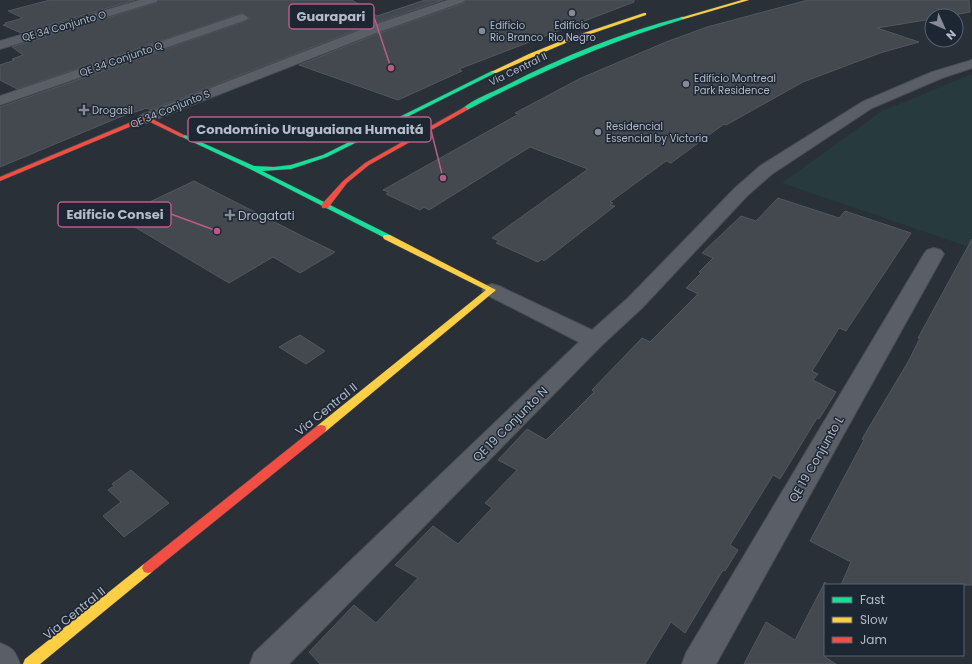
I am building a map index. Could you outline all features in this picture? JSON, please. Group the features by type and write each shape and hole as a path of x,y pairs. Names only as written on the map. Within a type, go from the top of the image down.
{"street":[{"name":"QE 34 Conjunto O","path":"0,44 152,0"},
{"name":"QE 34 Conjunto S","path":"0,179 146,118 341,41 432,8 459,0"},
{"name":"Via Central II","path":"325,206 340,187 359,170 468,106 554,64 635,32 672,20 747,0"},
{"name":"Via Central II","path":"252,168 280,169 298,166 325,156 454,91 525,58 612,24 652,11"},
{"name":"QE 34 Conjunto Q","path":"0,101 242,18"},
{"path":"612,24 635,32"},
{"name":"QE 19 Conjunto N","path":"266,664 594,340 635,302 752,182 766,170 867,105 937,75 972,64"},
{"name":"Via Central II","path":"30,664 492,290 252,168 146,118"},
{"name":"QE 19 Conjunto L","path":"698,664 934,254"},
{"path":"492,290 594,340"},
{"path":"0,659 4,664"}],"green space":[{"path":"972,74 972,248 782,183 882,111"}],"building":[{"path":"50,0 135,0 21,33 3,25 7,24 5,23 23,18 8,11"},
{"path":"160,0 352,0 377,16 425,0 443,0 367,26 150,110 147,108 120,117 0,167 0,107 246,21 250,18 242,13 17,89 0,80 0,65 15,60 12,59 23,55 12,47 156,3"},
{"path":"466,0 634,0 634,2 459,69 462,71 398,100 299,65 377,34 464,3"},
{"path":"808,0 969,0 970,12 964,13 964,8 924,8 924,20 877,28 919,42 880,53 803,82 726,125 724,124 671,163 666,161 610,202 613,203 610,205 615,206 544,261 542,259 538,262 496,243 499,241 492,238 588,169 530,147 429,210 424,207 420,210 386,194 389,192 383,190 519,114 515,113 579,79 666,42 707,27"},
{"path":"194,181 335,252 300,273 273,257 229,283 118,217"},
{"path":"778,198 839,218 845,211 911,233 846,331 839,328 812,371 818,374 813,380 836,392 819,419 817,418 780,479 773,475 730,545 738,550 725,571 723,570 685,633 671,622 645,664 320,664 309,652 354,605 376,623 418,578 395,565 433,526 458,544 492,508 485,503 517,470 498,460 527,429 546,440 594,392 592,390 642,338 650,342 698,294 686,288 713,258 702,253 741,216 756,221"},
{"path":"972,239 972,585 841,584 851,562 810,541 864,440 862,439 908,362 920,338 918,338"},
{"path":"300,335 325,351 306,364 279,347"},
{"path":"131,470 169,503 124,537 103,516 121,502 108,490 114,486 112,484"},
{"path":"825,582 824,656 836,664 744,664 766,622 795,640"}],"traffic: fast":[{"path":"465,109 544,69 598,46 682,18"},
{"path":"255,168 274,169 291,167 325,156 494,72"},
{"path":"183,136 252,168 387,237"}],"traffic: slow":[{"path":"682,18 747,0"},
{"path":"494,72 568,40 644,14"},
{"path":"321,429 492,290 387,237"},
{"path":"30,664 148,568"}],"traffic: jam":[{"path":"325,206 345,182 367,164 465,109"},
{"path":"0,179 146,118 183,136"},
{"path":"148,568 321,429"}],"place":[{"name":"Edifício Rio Negro","path":"572,13"},
{"name":"Edifício Rio Branco","path":"482,31"},
{"name":"Guarapari","path":"391,68"},
{"name":"Edifício Montreal Park Residence","path":"686,84"},
{"name":"Drogasil","path":"84,110"},
{"name":"Residencial Essencial by Victoria","path":"598,132"},
{"name":"Condomínio Uruguaiana Humaitá","path":"443,178"},
{"name":"Drogatati","path":"230,215"},
{"name":"Edificio Consei","path":"217,231"}]}
